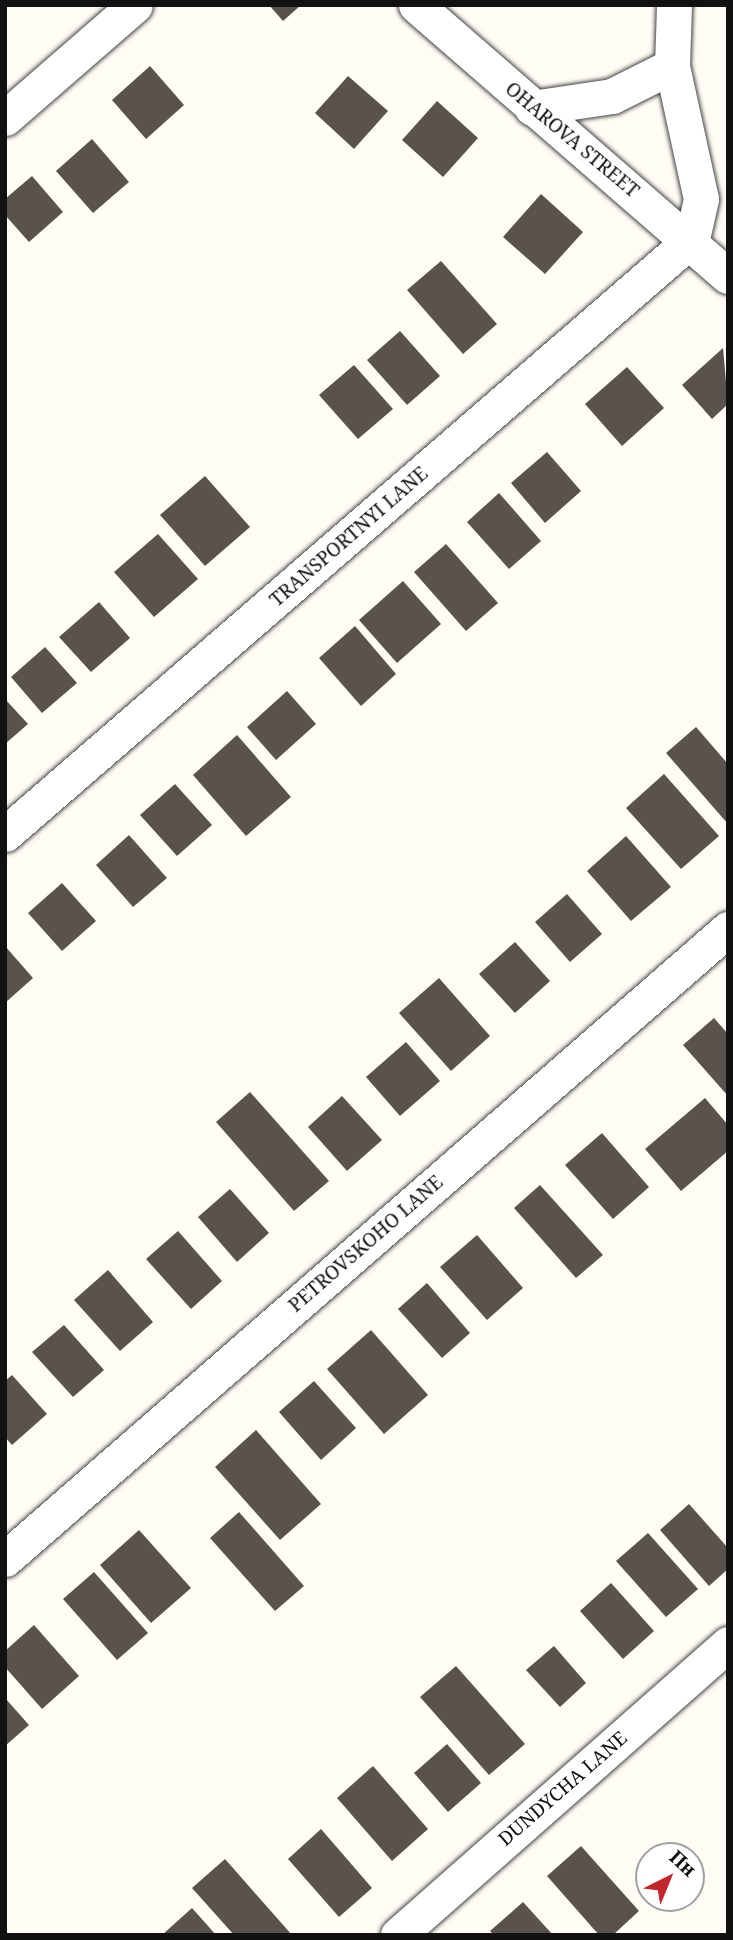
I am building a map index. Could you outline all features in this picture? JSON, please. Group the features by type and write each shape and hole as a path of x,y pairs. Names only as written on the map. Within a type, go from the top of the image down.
{"street":[{"path":"5,118 135,5"},
{"name":"OHAROVA STREET","path":"416,5 532,108 692,239 728,276"},
{"path":"674,5 672,66 701,199 692,239"},
{"path":"532,108 612,96 672,66"},
{"name":"TRANSPORTNYI LANE","path":"5,834 692,239"},
{"name":"PETROVSKOHO LANE","path":"5,1559 728,929"},
{"name":"DUNDYCHA LANE","path":"398,1935 728,1644"}],"building":[{"path":"269,5 301,5 283,21"},
{"path":"150,66 184,105 146,139 112,100"},
{"path":"348,76 388,111 354,149 315,113"},
{"path":"437,101 478,138 443,177 402,140"},
{"path":"92,139 129,182 93,213 56,171"},
{"path":"32,176 63,212 29,242 5,215 5,199"},
{"path":"541,194 583,232 545,274 503,237"},
{"path":"441,261 497,324 463,354 407,290"},
{"path":"400,331 440,376 407,405 367,360"},
{"path":"723,348 728,404 712,419 682,385"},
{"path":"354,365 393,409 358,439 319,395"},
{"path":"627,367 664,408 622,446 585,404"},
{"path":"547,452 581,491 545,523 511,483"},
{"path":"205,476 250,527 205,566 160,515"},
{"path":"499,493 541,541 509,569 467,522"},
{"path":"158,534 198,579 154,617 114,572"},
{"path":"446,544 498,603 466,631 414,572"},
{"path":"403,581 441,624 397,663 359,620"},
{"path":"99,602 130,638 91,672 59,637"},
{"path":"355,626 396,674 361,706 319,658"},
{"path":"45,647 77,683 42,713 11,677"},
{"path":"287,691 316,724 276,760 247,727"},
{"path":"5,699 28,724 5,744"},
{"path":"696,727 728,764 728,824 666,753"},
{"path":"237,735 291,797 246,836 193,775"},
{"path":"664,774 719,836 681,869 626,808"},
{"path":"175,784 212,825 177,856 140,815"},
{"path":"129,835 167,878 133,907 96,865"},
{"path":"626,836 671,887 631,921 587,871"},
{"path":"62,883 96,921 62,951 28,913"},
{"path":"567,894 602,934 570,962 535,922"},
{"path":"515,942 550,981 515,1013 479,974"},
{"path":"5,946 33,978 5,1003"},
{"path":"439,978 490,1036 451,1071 399,1013"},
{"path":"714,1018 728,1034 728,1096 683,1045"},
{"path":"406,1042 440,1081 400,1116 366,1077"},
{"path":"250,1092 329,1181 294,1211 216,1122"},
{"path":"342,1096 382,1140 347,1171 308,1127"},
{"path":"705,1098 728,1125 728,1151 681,1191 645,1149"},
{"path":"602,1133 649,1187 613,1219 565,1165"},
{"path":"540,1185 603,1255 576,1278 514,1208"},
{"path":"230,1189 269,1233 237,1262 198,1217"},
{"path":"178,1231 222,1281 191,1309 146,1259"},
{"path":"477,1235 523,1288 487,1320 440,1267"},
{"path":"108,1270 153,1322 120,1351 74,1300"},
{"path":"427,1283 470,1333 442,1358 398,1309"},
{"path":"64,1325 104,1370 73,1397 32,1352"},
{"path":"371,1330 428,1395 384,1434 327,1369"},
{"path":"12,1375 47,1414 12,1445 5,1437 5,1381"},
{"path":"314,1381 356,1428 321,1460 279,1412"},
{"path":"256,1430 321,1504 280,1540 215,1467"},
{"path":"689,1504 728,1548 728,1569 709,1586 660,1530"},
{"path":"239,1512 304,1586 275,1611 210,1538"},
{"path":"139,1530 191,1588 151,1623 100,1565"},
{"path":"648,1533 698,1589 666,1617 616,1561"},
{"path":"94,1572 148,1633 117,1660 63,1599"},
{"path":"611,1583 654,1631 623,1659 580,1611"},
{"path":"34,1625 79,1676 42,1709 5,1667 5,1651"},
{"path":"554,1646 586,1683 560,1707 526,1670"},
{"path":"456,1666 525,1744 489,1775 420,1697"},
{"path":"5,1698 29,1725 5,1746"},
{"path":"447,1744 481,1783 448,1812 414,1773"},
{"path":"373,1766 428,1829 392,1861 337,1798"},
{"path":"321,1829 372,1888 339,1917 288,1859"},
{"path":"581,1846 635,1907 635,1912 638,1912 613,1935 599,1935 547,1876"},
{"path":"225,1859 292,1935 234,1935 192,1888"},
{"path":"523,1902 553,1935 494,1935 490,1931"},
{"path":"192,1908 216,1935 162,1935"}]}
